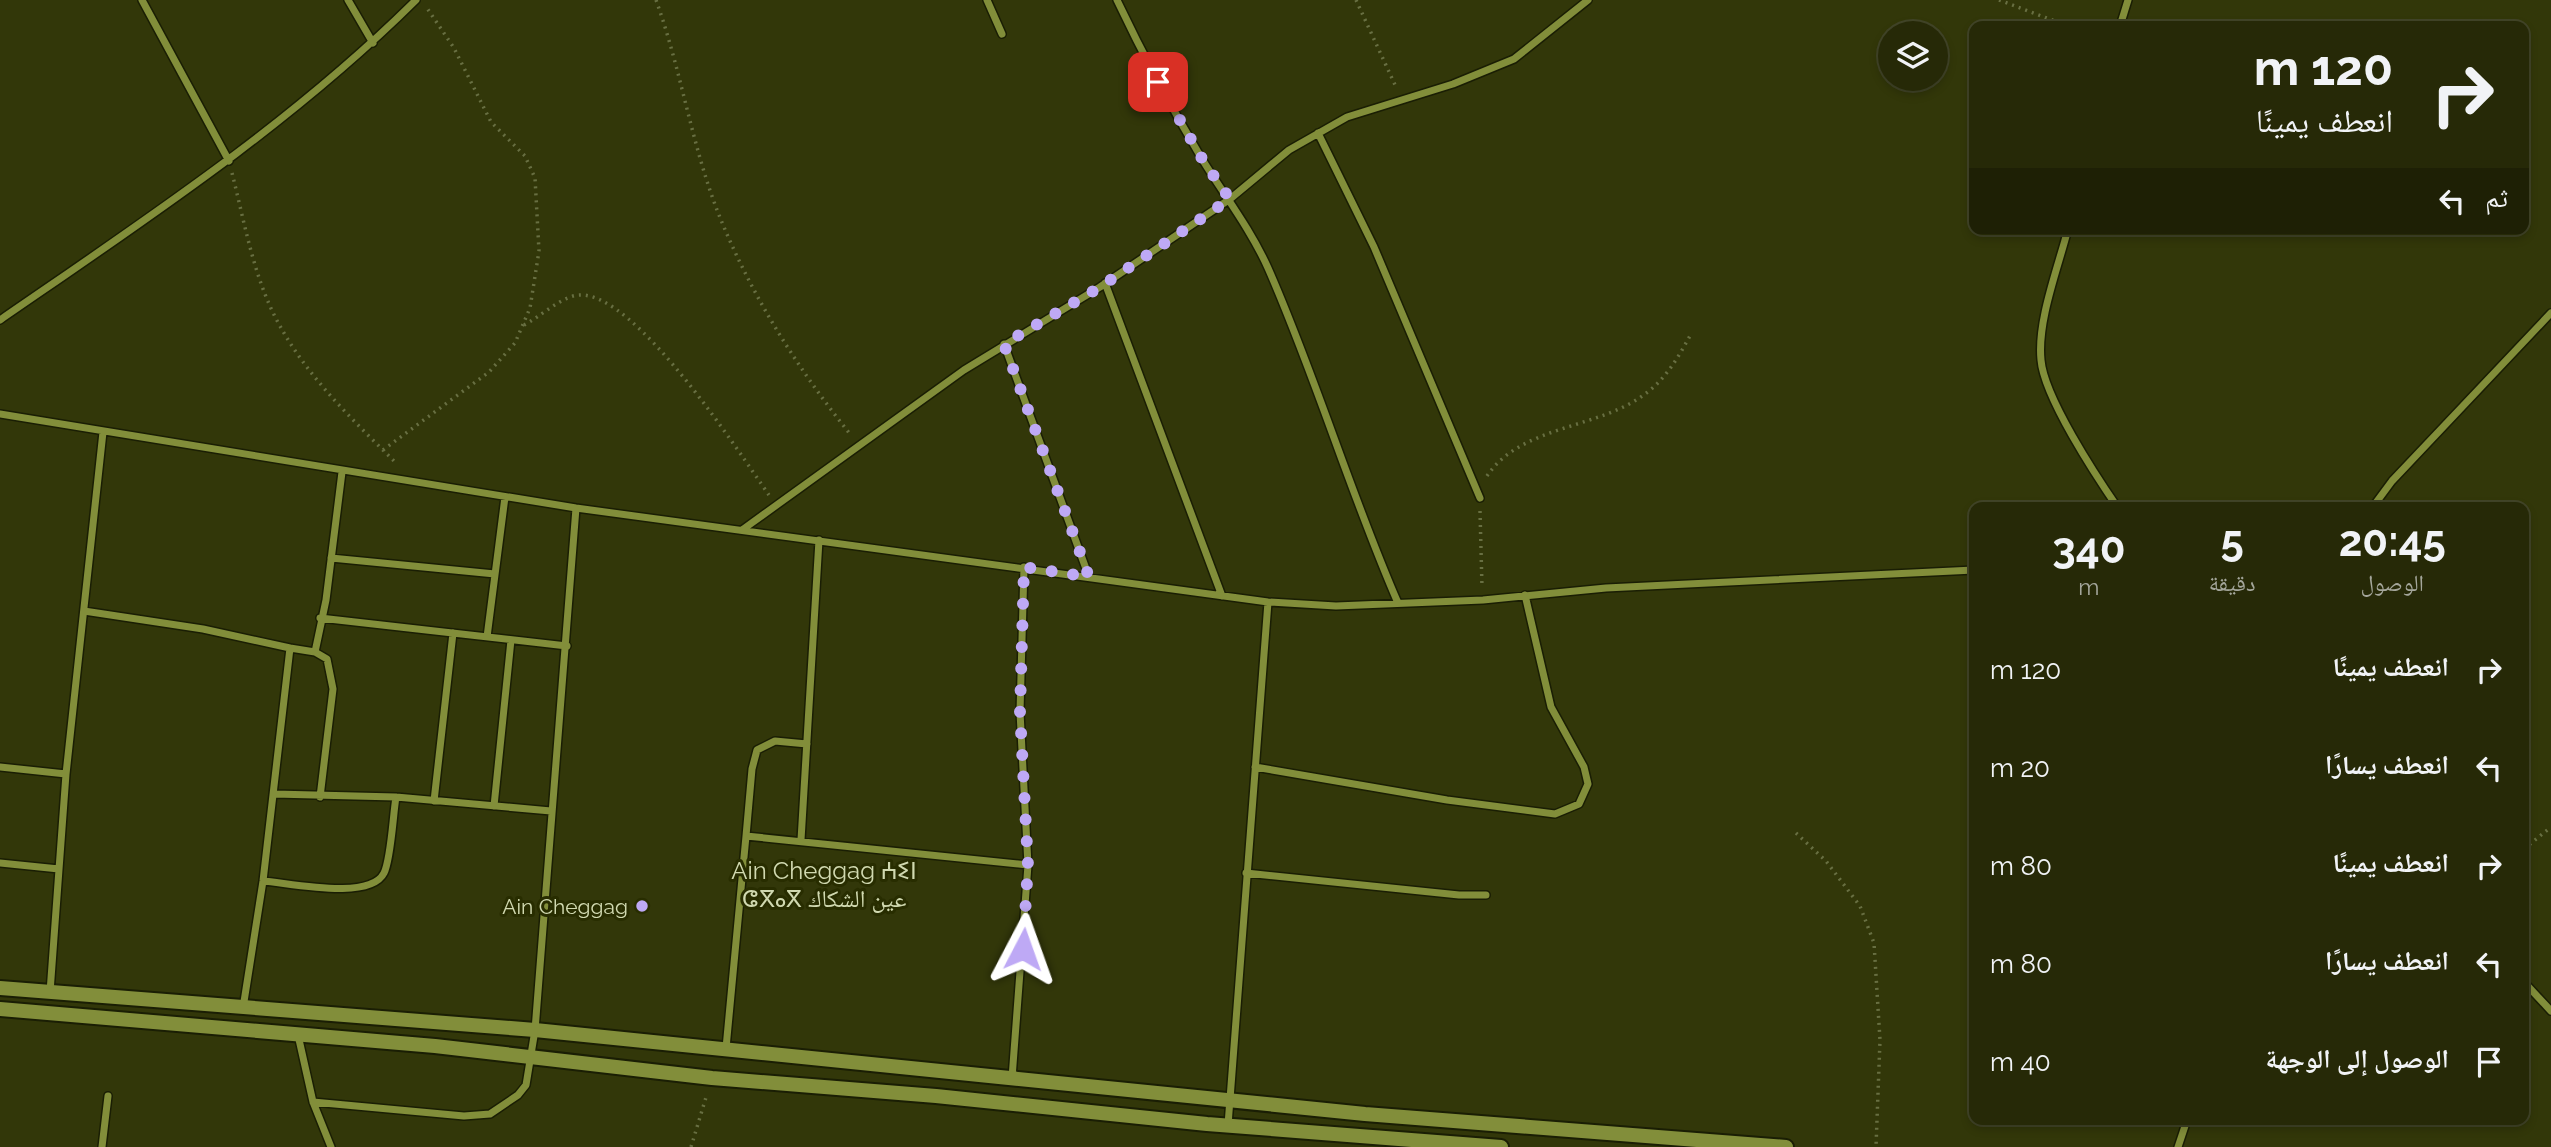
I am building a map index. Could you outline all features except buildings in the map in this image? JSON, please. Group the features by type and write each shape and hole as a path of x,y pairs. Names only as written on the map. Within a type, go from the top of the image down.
{"street":[{"path":"142,0 229,161"},
{"path":"348,0 373,43"},
{"path":"0,320 229,161 305,102 373,43 416,0"},
{"path":"987,0 1002,34"},
{"path":"1117,0 1147,63 1230,199 1267,266 1363,524 1398,603"},
{"path":"742,530 1004,344 1105,283 1230,199 1289,150 1347,117 1514,59 1588,0"},
{"path":"2122,21 2128,0"},
{"path":"1318,132 1374,247 1480,498"},
{"path":"2067,235 2041,339 2041,362 2047,382 2071,432 2114,502"},
{"path":"1105,283 1222,596"},
{"path":"2376,502 2392,481 2551,313"},
{"path":"1004,344 1089,577"},
{"path":"0,414 576,508 1024,567 1268,603 1336,607 1969,570"},
{"path":"50,992 66,774 103,432"},
{"path":"315,652 342,471"},
{"path":"487,636 505,497"},
{"path":"313,1102 464,1116 490,1114 518,1095 526,1085 536,1030 576,508"},
{"path":"801,841 818,540"},
{"path":"331,558 495,574"},
{"path":"1012,1078 1028,865 1020,712 1024,567"},
{"path":"1255,766 1447,800 1555,814 1579,804 1588,784 1584,767 1552,707 1525,595"},
{"path":"1228,1125 1232,1101 1246,873 1268,603"},
{"path":"83,611 203,629 315,652 327,659 334,689 320,797"},
{"path":"320,618 567,646"},
{"path":"434,800 453,633"},
{"path":"494,806 511,640"},
{"path":"243,1008 264,881 290,648"},
{"path":"726,1048 752,769 757,750 775,741 807,744"},
{"path":"0,767 66,774"},
{"path":"274,794 396,797 551,811"},
{"path":"264,881 349,889 370,886 385,873 396,797"},
{"path":"746,836 1028,865"},
{"path":"0,863 59,869"},
{"path":"1246,873 1460,895 1486,895"},
{"path":"2529,987 2551,1011"},
{"path":"0,988 536,1030 1232,1101 1786,1147"},
{"path":"0,1009 533,1056 712,1078 936,1096 1228,1125 1363,1142 1501,1147"},
{"path":"298,1034 313,1102 331,1147"},
{"path":"102,1147 108,1096"},
{"path":"2178,1147 2185,1125"}],"path":[{"path":"383,450 489,372 515,343 530,308 539,251 535,178 525,156 491,122 454,48 422,0"},
{"path":"656,0 682,81 694,139 726,232 777,332 817,392 861,447"},
{"path":"1356,0 1402,100"},
{"path":"1999,0 2055,21"},
{"path":"229,161 255,265 279,325 334,399 416,483"},
{"path":"523,326 572,296 582,294 614,307 649,339 678,371 776,505"},
{"path":"1483,600 1480,498 1492,470 1518,450 1645,395 1668,371 1691,334"},
{"path":"2529,845 2551,827"},
{"path":"1796,833 1826,861 1847,887 1860,906 1871,934 1880,1040 1875,1147"},
{"path":"691,1147 712,1078"}],"place":[{"name":"Ain Cheggag","path":"642,906"}],"district":[{"name":"Ain Cheggag ⵄⵉⵏ ⵛⴳⴰⴳ عين الشكاك","path":"824,884"}],"route":[{"path":"1023,949 1028,865 1020,712 1024,567 1089,577 1004,344 1100,287 1230,199 1204,162 1158,82"}]}
